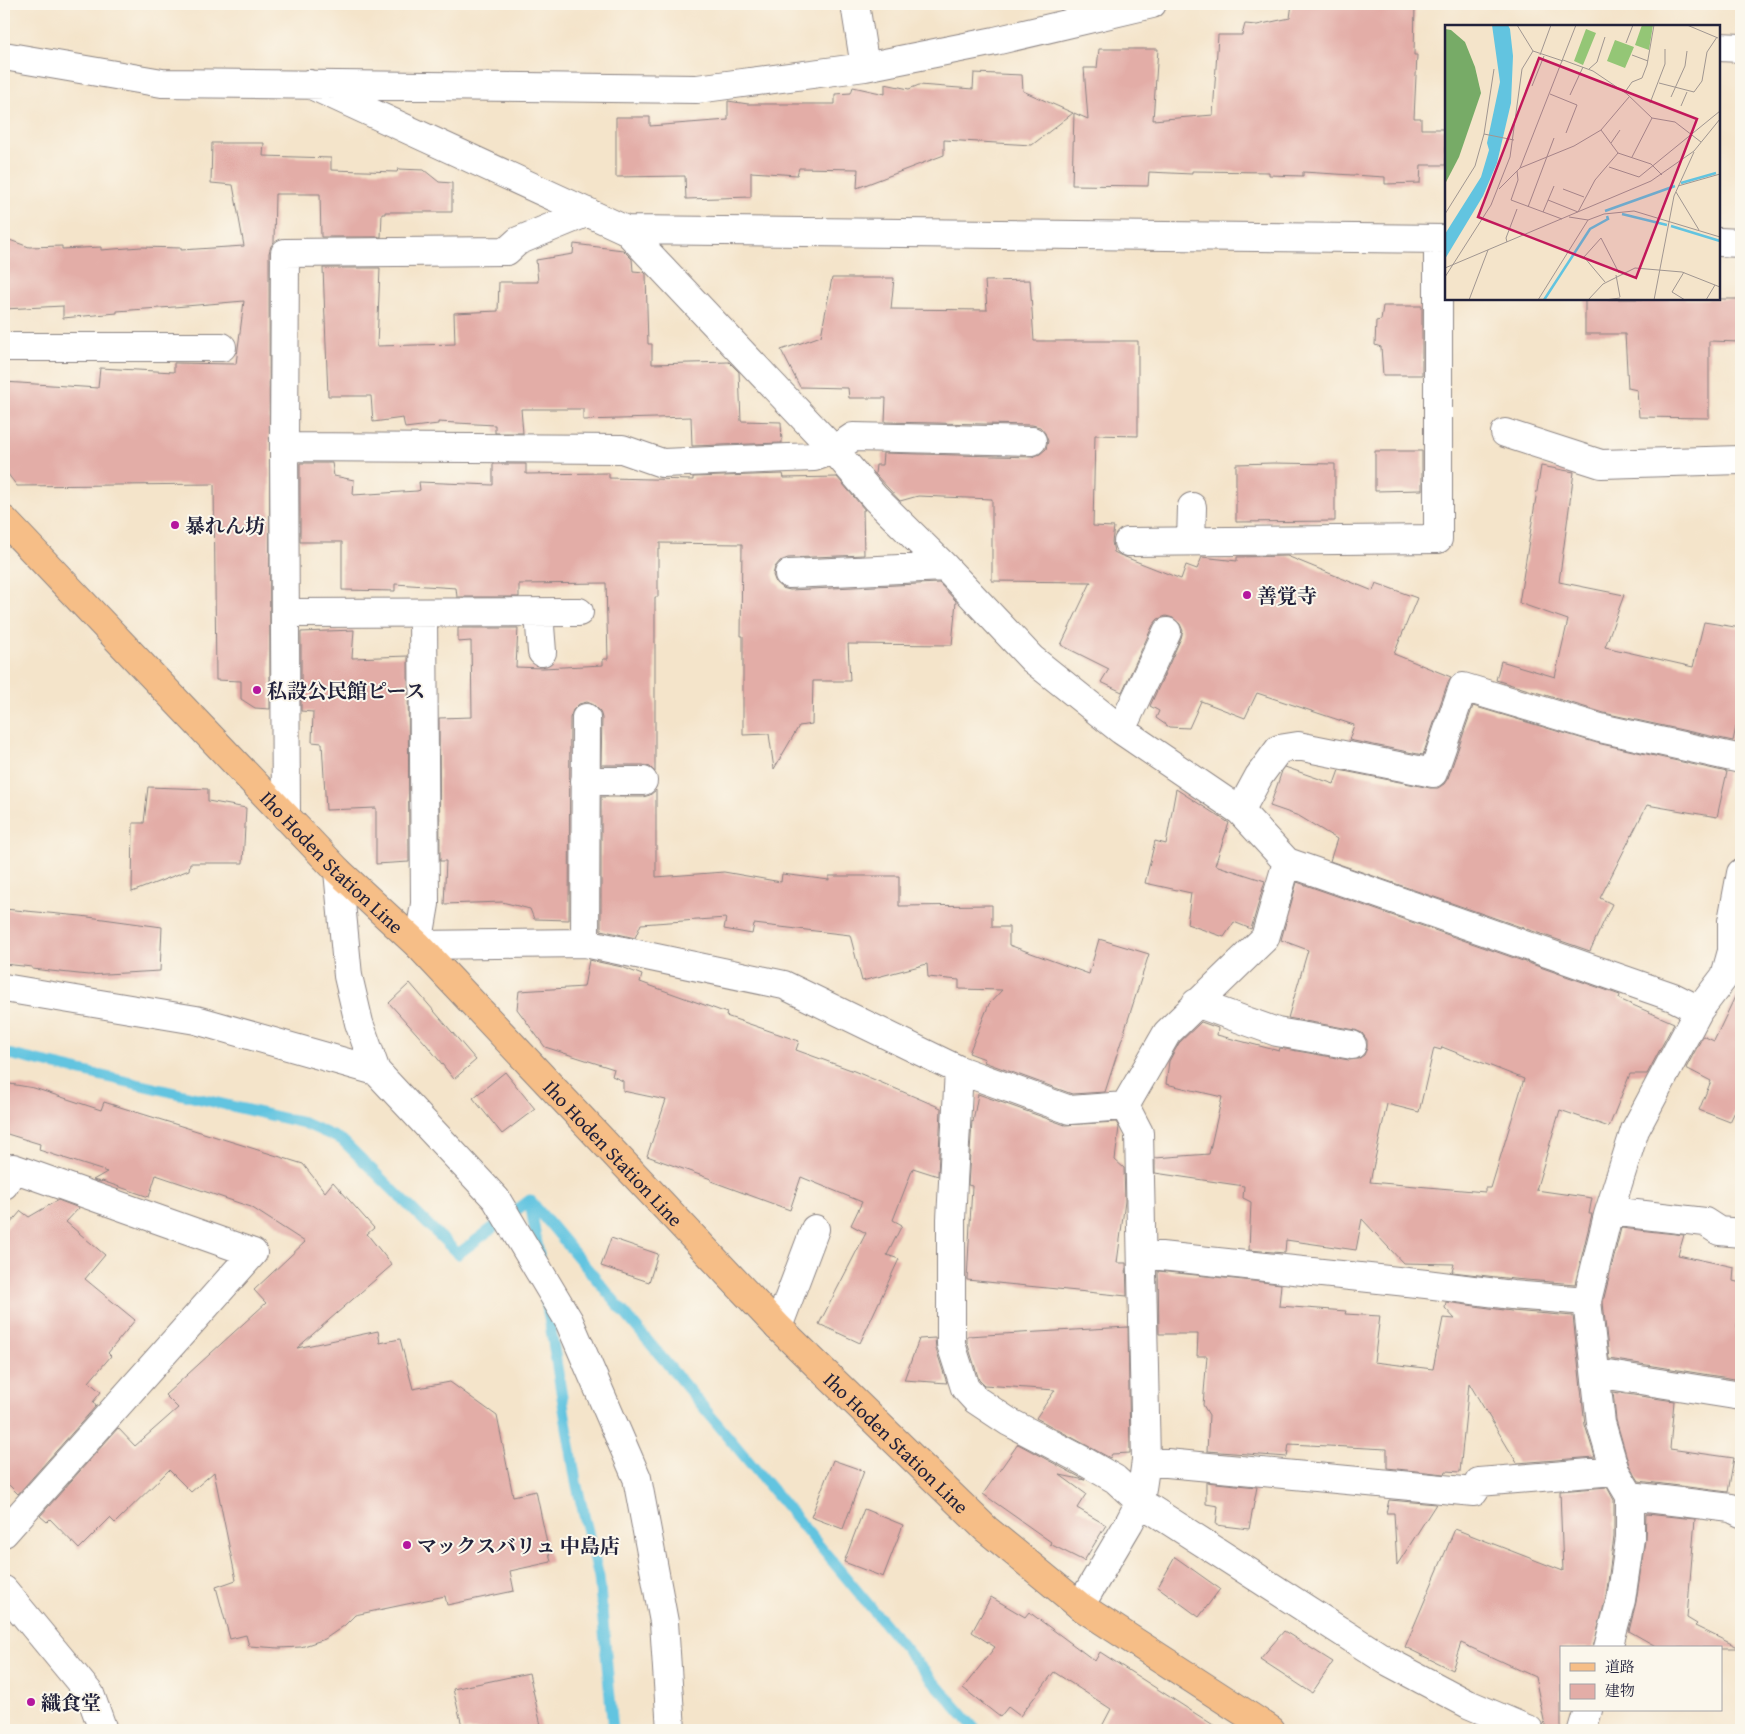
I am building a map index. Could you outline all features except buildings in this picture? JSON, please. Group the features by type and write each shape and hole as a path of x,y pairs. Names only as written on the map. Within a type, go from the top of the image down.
{"main road":[{"name":"Iho Hoden Station Line","path":"4,520 338,871 418,945 778,1326 986,1529 1080,1606 1271,1730"}],"street":[{"path":"855,4 865,67"},
{"path":"4,56 162,83 697,89 865,67 995,41 1152,4"},
{"path":"1720,47 1741,48"},
{"path":"309,84 626,230 834,450 875,498 1032,659 1121,730 1240,811 1287,862 1673,997 1699,1010"},
{"path":"286,817 284,447 286,253 507,251 518,241 588,212"},
{"path":"626,230 1442,239 1438,539 1128,542"},
{"path":"1720,242 1741,242"},
{"path":"4,347 222,347"},
{"path":"1505,433 1601,464 1741,460"},
{"path":"284,447 622,449 662,463 814,457 834,450 854,437 1032,441"},
{"path":"1191,541 1192,507"},
{"path":"789,574 945,568"},
{"path":"423,612 425,904 418,945 585,943 784,985 959,1070 1070,1110 1125,1106"},
{"path":"285,613 579,612"},
{"path":"539,613 542,652"},
{"path":"1121,730 1167,632"},
{"path":"1240,811 1259,776 1279,749 1298,746 1433,772 1463,687 1600,728 1741,759"},
{"path":"585,943 586,718"},
{"path":"585,781 643,781"},
{"path":"1125,1106 1166,1033 1196,1002 1265,938 1287,862"},
{"path":"338,871 348,976 359,1023 376,1071 496,1199 569,1321 637,1478 664,1622 671,1730"},
{"path":"1609,1646 1621,1600 1630,1538 1630,1496 1614,1471 1602,1423 1587,1301 1610,1211 1635,1130 1699,1010 1725,976 1736,952 1732,921 1741,874"},
{"path":"4,988 196,1020 376,1071"},
{"path":"1196,1002 1278,1032 1352,1045"},
{"path":"959,1070 951,1219 951,1344 965,1388 976,1400 1009,1422 1115,1479 1140,1502 1387,1661 1468,1704 1529,1730"},
{"path":"1080,1606 1140,1502 1146,1461 1140,1133 1125,1106"},
{"path":"4,1185 13,1168 253,1253 4,1533"},
{"path":"1610,1211 1705,1222 1730,1232"},
{"path":"778,1326 814,1229"},
{"path":"1142,1254 1379,1278 1512,1295 1587,1301"},
{"path":"1596,1372 1741,1396"},
{"path":"1146,1461 1474,1492 1479,1482 1614,1471"},
{"path":"1630,1496 1731,1508 1741,1514"},
{"path":"4,1590 90,1694 103,1730"},
{"path":"1582,1730 1587,1712"}],"waterway":[{"path":"4,1053 304,1123 342,1140 458,1254 530,1200"},
{"path":"530,1200 920,1666 976,1730"},
{"path":"530,1202 539,1255"},
{"path":"546,1300 576,1482 599,1577 613,1730"}],"place":[{"name":"暴れん坊","path":"175,525"},
{"name":"善覚寺","path":"1247,595"},
{"name":"私設公民館ピース","path":"257,690"},
{"name":"マックスバリュ 中島店","path":"407,1545"},
{"name":"織食堂","path":"31,1702"}]}
